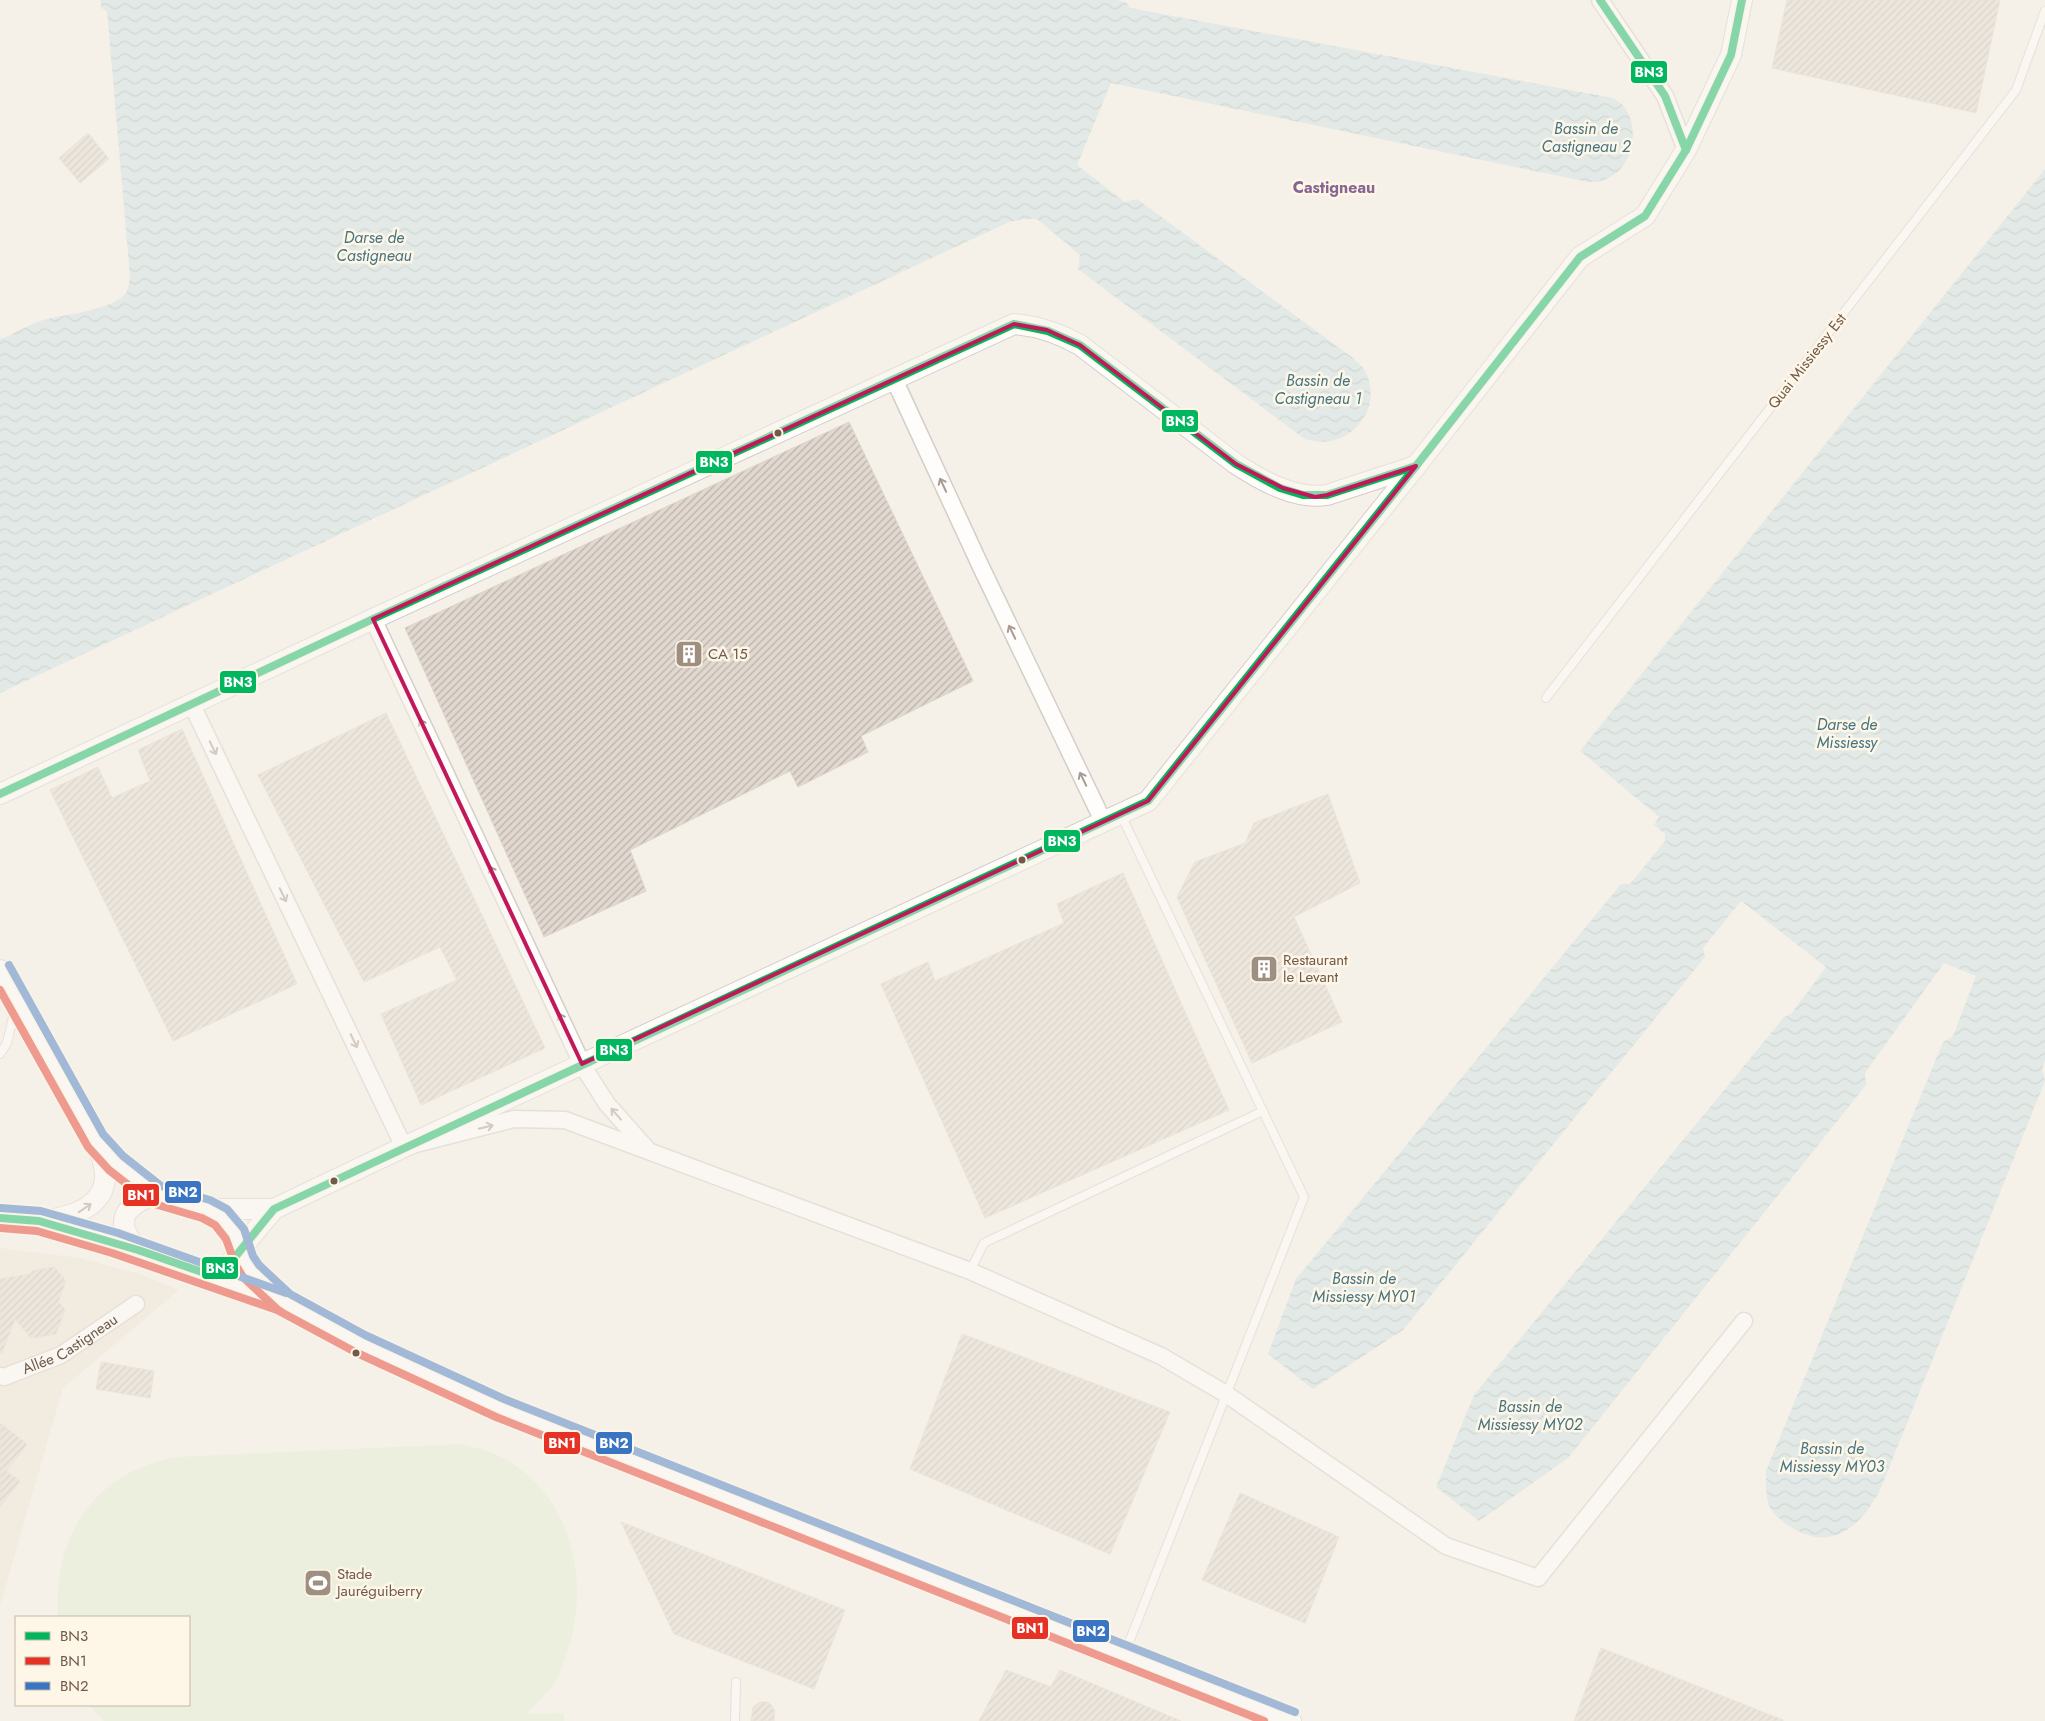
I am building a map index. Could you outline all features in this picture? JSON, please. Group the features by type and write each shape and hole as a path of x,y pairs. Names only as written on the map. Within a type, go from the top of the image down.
{"street":[{"path":"1600,0 1665,96 1686,150"},
{"path":"202,1272 227,1267 274,1209 1148,801 1416,466 1580,257 1645,216 1686,150 1730,55 1742,0"},
{"path":"0,794 373,619 1014,324 1028,325 1047,330 1065,336 1080,345 1236,464 1252,474 1283,488 1315,497 1327,495 1416,466"},
{"path":"894,379 981,567 1113,818"},
{"path":"373,619 582,1064 606,1104 648,1151"},
{"path":"192,704 404,1147"},
{"path":"0,970 95,1140 103,1159 105,1174 102,1190 85,1210 63,1218 39,1221 0,1218"},
{"path":"404,1147 514,1120 565,1120 970,1271 1162,1356 1226,1394 1446,1546 1538,1578 1744,1321"},
{"path":"95,1140 116,1163 156,1195 206,1209 221,1217 229,1224 235,1234 240,1251 251,1271 284,1302"},
{"path":"138,1250 125,1231 124,1218 129,1208 140,1200 156,1195"},
{"path":"206,1209 274,1209"},
{"path":"39,1221 138,1250 284,1302 361,1344 500,1408 1291,1721"},
{"name":"Allée Castigneau","path":"0,1376 61,1355 136,1304"}],"lane":[{"name":"Quai Missiessy Est","path":"1546,698 2016,90 2045,11"},
{"path":"1113,818 1263,1111 1304,1197 1124,1655"},
{"path":"0,1054 7,1043 16,1000"},
{"path":"970,1271 984,1243 1263,1111"},
{"path":"735,1721 736,1682"}],"highlighted area":[{"path":"1014,324 1047,330 1080,345 1236,464 1283,488 1315,497 1327,495 1416,466 1148,801 582,1064 373,619"}],"shaded area":[{"path":"0,1248 80,1258 140,1274 179,1290 63,1388 0,1606"}],"green space":[{"name":"Stade Jauréguiberry","path":"460,1444 492,1453 510,1462 532,1479 549,1499 562,1523 571,1548 576,1575 577,1602 573,1629 566,1655 555,1681 526,1714 564,1713 564,1721 104,1721 90,1706 190,1706 190,1616 58,1616 58,1587 63,1560 72,1534 85,1512 102,1493 123,1477 148,1465 177,1457"}],"water":[{"name":"Darse de Castigneau","path":"101,0 1117,0 1126,2 1130,8 1613,98 1624,107 1630,117 1633,138 1627,159 1614,175 1598,182 1588,182 1111,83 1077,165 1125,202 1137,199 1353,358 1364,369 1370,385 1370,400 1366,414 1358,426 1346,435 1333,441 1318,442 1302,437 1078,269 1080,255 1037,219 1023,219 1009,222 0,693 0,339 43,320 102,307 124,295 129,283 130,276 107,11 101,8"},
{"name":"Darse de Missiessy","path":"2045,169 2045,1060 2042,1069 2045,1081 1880,1490 1865,1513 1847,1530 1824,1538 1812,1536 1790,1527 1773,1513 1767,1496 1766,1471 1943,1042 1953,1036 1976,976 1944,963 1865,1073 1866,1085 1568,1458 1479,1521 1436,1487 1474,1395 1784,1017 1791,1014 1826,967 1741,901 1703,948 1705,957 1403,1330 1313,1389 1268,1354 1296,1279 1621,884 1630,884 1665,841 1665,834 1654,825 1659,817 1580,751"}],"building":[{"path":"1787,0 2000,0 1976,113 1772,68"},
{"path":"88,133 109,159 80,183 59,158"},
{"name":"CA 15","path":"849,422 973,681 861,736 868,752 798,787 790,771 630,850 646,891 544,937 405,628"},
{"path":"386,713 545,1048 421,1105 381,1014 457,980 440,947 364,982 258,775"},
{"path":"182,729 297,984 173,1041 50,790 98,767 112,798 150,781 138,750"},
{"name":"Restaurant le Levant","path":"1328,794 1360,883 1294,917 1342,1022 1252,1063 1177,897 1195,862 1245,843 1254,823"},
{"path":"1123,873 1229,1110 985,1218 881,984 928,962 935,981 1064,923 1057,904"},
{"path":"54,1267 66,1281 58,1302 65,1309 56,1334 31,1338 15,1319 2,1353 0,1353 0,1279 31,1274 32,1271"},
{"path":"962,1334 1170,1412 1110,1554 910,1469"},
{"path":"101,1362 154,1371 150,1398 96,1389"},
{"path":"0,1423 27,1444 6,1471 20,1481 0,1507"},
{"path":"1240,1493 1339,1537 1305,1623 1202,1580"},
{"path":"621,1522 845,1610 814,1689 674,1634"},
{"path":"1601,1648 1783,1720 1783,1721 1574,1721"},
{"path":"1006,1670 1051,1687 1060,1670 1181,1721 979,1721"},
{"path":"760,1702 768,1702 772,1706 775,1711 774,1721 751,1721 753,1707"}],"transit line":[{"name":"BN3","path":"1600,0 1665,96 1686,150"},
{"name":"BN3","path":"0,1218 39,1221 138,1250 202,1272 227,1267 274,1209 1148,801 1416,466 1580,257 1645,216 1686,150 1731,55 1742,0"},
{"name":"BN3","path":"0,794 373,619 1014,324 1048,331 1080,345 1236,464 1280,488 1303,495 1327,495 1416,466"},
{"name":"BN2","path":"9,965 103,1134 123,1156 161,1186 210,1200 227,1209 244,1229 253,1256 259,1265 290,1294 365,1335 504,1399 1295,1712"},
{"name":"BN1","path":"0,990 88,1147 109,1170 151,1203 202,1218 215,1225 226,1239 235,1264 243,1277 279,1311 357,1353 496,1417 1264,1721"},
{"name":"BN2","path":"1,1208 41,1211 118,1233 286,1293"},
{"name":"BN1","path":"0,1228 37,1231 112,1253 280,1311"}],"place":[{"name":"CA 15","path":"689,654"},
{"name":"Restaurant le Levant","path":"1264,969"},
{"name":"Stade Jauréguiberry","path":"318,1583"}],"district":[{"name":"Castigneau","path":"1334,187"}],"water label":[{"name":"Bassin de Castigneau 2","path":"1586,137"},
{"name":"Bassin de Castigneau 1","path":"1318,389"},
{"name":"Bassin de Missiessy MY01","path":"1364,1287"},
{"name":"Bassin de Missiessy MY02","path":"1530,1415"},
{"name":"Bassin de Missiessy MY03","path":"1832,1457"}]}
